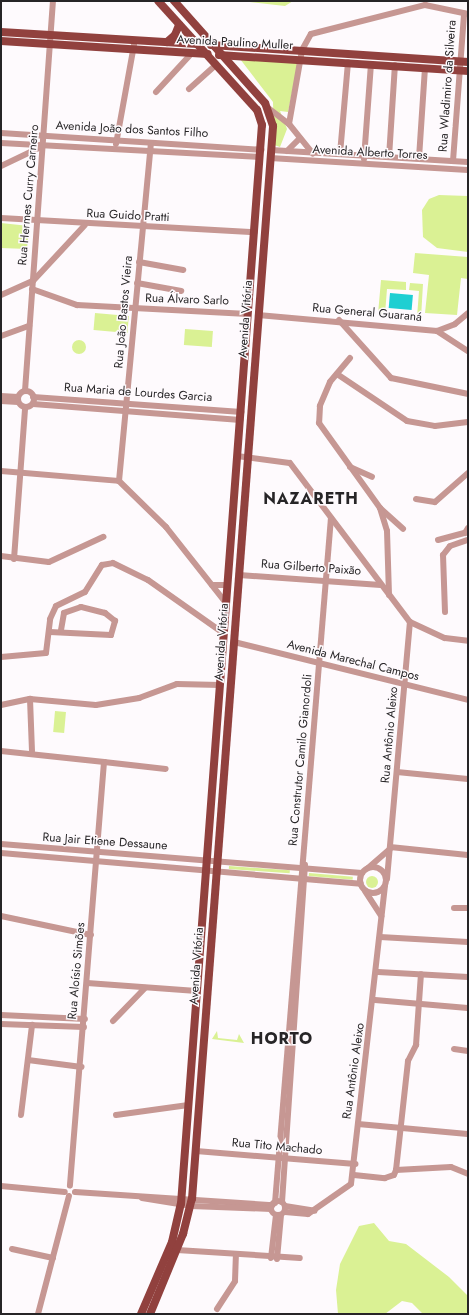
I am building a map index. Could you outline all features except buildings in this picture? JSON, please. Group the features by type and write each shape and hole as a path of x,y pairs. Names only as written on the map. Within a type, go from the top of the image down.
{"main road":[{"name":"Avenida Vitória","path":"142,1314 172,1242 182,1201 206,860 261,153 259,113 158,1"},
{"name":"Avenida Vitória","path":"150,1314 177,1250 191,1202 272,121 267,107 174,1"},
{"path":"167,42 175,35 179,25"},
{"name":"Avenida Paulino Muller","path":"1,32 134,50 222,55 302,54 348,62 464,71"},
{"name":"Avenida Paulino Muller","path":"1,41 134,40 302,54 465,62"},
{"path":"261,153 270,154"},
{"path":"224,622 226,637 234,642"}],"street":[{"name":"Rua Hermes Curry Carneiro","path":"25,391 32,289 45,145 53,1"},
{"path":"289,124 302,54 311,34 385,12 430,4 466,13"},
{"name":"Rua Wladimiro da Silveira","path":"453,161 465,62 466,13"},
{"path":"116,150 116,141 134,50 134,40"},
{"path":"156,92 192,53"},
{"path":"340,154 348,62"},
{"path":"364,164 371,64"},
{"path":"389,157 395,65"},
{"path":"188,89 216,66"},
{"path":"419,158 425,68"},
{"path":"267,107 289,124 300,138 308,154"},
{"name":"Avenida João dos Santos Filho","path":"1,133 261,153"},
{"path":"287,151 300,138"},
{"name":"Avenida João dos Santos Filho","path":"1,143 150,152 261,153"},
{"name":"Rua João Bastos Vieira","path":"119,481 128,404 137,283 151,144"},
{"path":"1,166 45,145"},
{"name":"Avenida Alberto Torres","path":"270,154 287,151 364,164 468,170"},
{"name":"Avenida Alberto Torres","path":"270,154 340,154 468,162"},
{"name":"Rua Guido Pratti","path":"1,218 143,228 255,232"},
{"path":"1,295 33,281 85,224"},
{"path":"139,262 183,270"},
{"path":"137,283 181,291"},
{"name":"Rua Álvaro Sarlo","path":"32,289 77,305 248,314"},
{"name":"Rua General Guaraná","path":"258,315 339,320 437,331 455,324 468,313"},
{"path":"339,320 391,378 468,394"},
{"path":"1,336 29,326"},
{"path":"437,331 468,351"},
{"path":"350,358 337,374 320,406 319,423 349,467 380,508 403,529"},
{"path":"337,374 407,420 436,426 468,422"},
{"path":"1,401 18,399 25,391 33,400 25,408 14,559"},
{"path":"1,396 18,399 25,408"},
{"name":"Rua Maria de Lourdes Garcia","path":"33,400 128,404 241,412"},
{"name":"Rua Maria de Lourdes Garcia","path":"33,400 126,412 240,420"},
{"path":"237,456 290,463 410,622 445,638 468,641"},
{"path":"349,467 372,477"},
{"path":"1,471 20,474 119,481 162,522 226,603"},
{"path":"416,499 435,502 468,473"},
{"path":"380,508 387,538 389,595"},
{"name":"Rua Construtor Camilo Gianordoli","path":"273,1206 280,1158 302,878 328,581 331,518"},
{"path":"438,540 466,531 467,540 450,546 443,555 445,612"},
{"path":"1,556 14,559 49,562 103,537"},
{"path":"1,657 46,653 56,606 85,592 102,565 113,563 148,580 224,633"},
{"path":"369,583 373,573"},
{"name":"Rua Gilberto Paixão","path":"239,575 381,585"},
{"path":"212,585 227,586"},
{"path":"50,632 61,630 111,635 115,621 105,613 81,607 64,613 61,630"},
{"name":"Rua Antônio Aleixo","path":"387,879 406,685 410,622"},
{"name":"Avenida Marechal Campos","path":"234,642 468,700"},
{"path":"1,705 30,699 96,705 139,698 177,684 220,685"},
{"path":"30,699 32,751"},
{"path":"1,751 32,751 102,762 166,769"},
{"name":"Rua Aloísio Simões","path":"70,1186 82,1068 87,983 98,862 102,762"},
{"path":"398,772 468,778"},
{"name":"Rua Jair Etiene Dessaune","path":"1,844 98,853 362,873"},
{"path":"381,916 360,884 362,873 390,848 468,855"},
{"name":"Rua Jair Etiene Dessaune","path":"1,853 98,862 206,869 360,884"},
{"path":"365,891 378,893 385,886 387,879 378,868 368,868"},
{"name":"Rua Antônio Aleixo","path":"354,1175 358,1124 375,1000 381,916 385,886"},
{"path":"454,908 468,908"},
{"path":"1,916 91,935"},
{"path":"380,937 468,942"},
{"path":"378,972 468,977"},
{"path":"1,1186 67,1194 75,1192 114,1194 191,1202 273,1206 282,1210 315,1211 351,1184 354,1175 385,1178 394,1175 402,1127 408,1062 416,1045 421,974"},
{"path":"87,983 197,991"},
{"path":"113,1021 145,988"},
{"path":"375,1000 468,1008"},
{"path":"1,1014 85,1019"},
{"path":"1,1024 84,1027"},
{"path":"21,1115 32,1024"},
{"path":"454,1049 468,1050"},
{"path":"28,1060 82,1068"},
{"path":"116,1115 188,1105"},
{"path":"358,1124 468,1134"},
{"name":"Rua Tito Machado","path":"196,1151 355,1164"},
{"name":"Rua Construtor Camilo Gianordoli","path":"274,1258 282,1210 280,1158"},
{"path":"396,1170 451,1167 468,1174"},
{"path":"38,1314 70,1186 75,1192"},
{"path":"273,1206 282,1210"},
{"path":"12,1249 53,1258"},
{"path":"177,1250 274,1258 300,1258"},
{"path":"217,1309 235,1281 236,1255"}],"green space":[{"path":"241,1 293,1 285,6"},
{"path":"240,59 298,63 288,112 280,111 287,129 280,147 274,145 273,102"},
{"path":"439,195 468,196 468,252 437,248 423,237 422,210 429,199"},
{"path":"1,223 29,226 27,249 1,248"},
{"path":"415,253 468,257 468,279 461,278 457,315 425,313 429,275 413,273"},
{"path":"381,280 406,282 406,290 387,289 385,314 378,314"},
{"path":"410,283 423,284 421,318 417,317 419,291 409,290"},
{"path":"95,313 129,316 127,333 94,330"},
{"path":"185,329 213,331 212,347 184,345"},
{"path":"79,340 84,342 86,347 84,352 79,354 74,352 72,347 74,342"},
{"path":"55,711 66,712 64,733 53,732"},
{"path":"229,866 290,870 290,873 229,869"},
{"path":"309,873 353,877 353,880 309,876"},
{"path":"374,876 377,877 377,887 370,888 367,887 366,880 367,877"},
{"path":"217,1031 218,1038 237,1040 239,1034 244,1043 212,1039"},
{"path":"374,1223 389,1241 406,1244 449,1277 468,1296 468,1314 423,1314 412,1303 402,1301 385,1314 338,1314 336,1290 340,1264 359,1226"}],"water":[{"path":"390,293 413,295 412,310 389,308"}],"district":[{"name":"NAZARETH","path":"311,499"},
{"name":"HORTO","path":"282,1039"}]}
